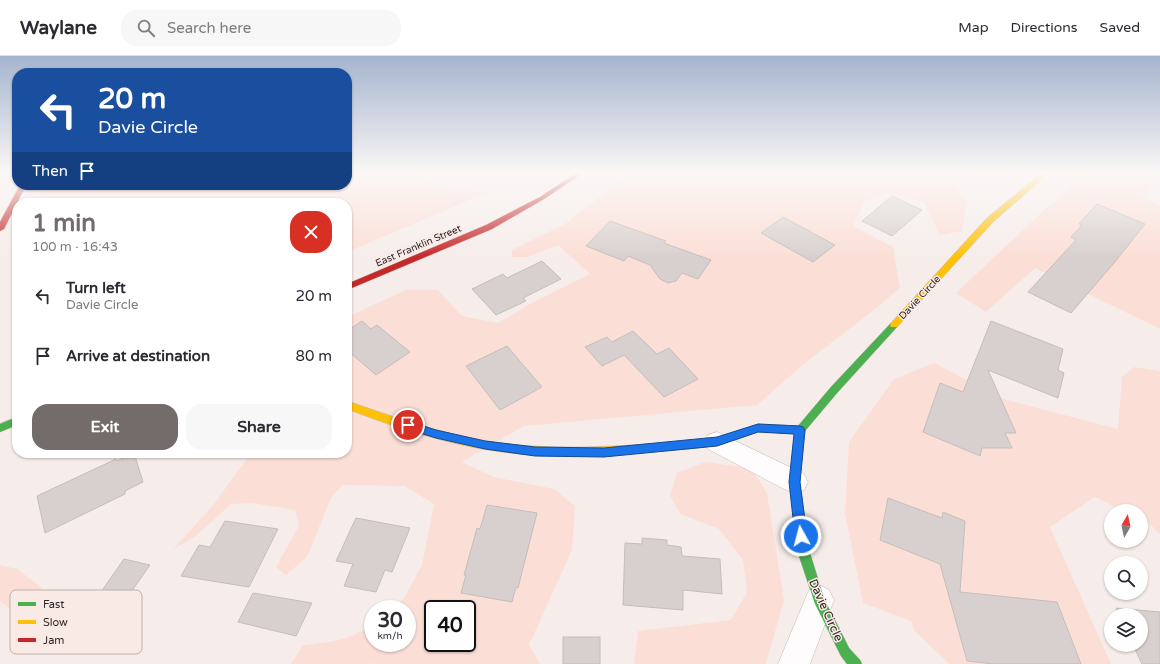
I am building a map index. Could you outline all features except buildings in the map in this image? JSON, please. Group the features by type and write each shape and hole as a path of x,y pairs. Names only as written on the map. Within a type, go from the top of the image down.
{"street":[{"name":"East Franklin Street","path":"352,285 489,227 536,201"},
{"name":"Davie Circle","path":"856,664 845,652 819,600 802,550 795,482 800,430 834,390 990,220 1012,201"},
{"path":"0,229 12,206"},
{"path":"352,407 436,434 485,445 535,451 604,452 717,442 758,428 800,430"},
{"path":"0,428 12,423"},
{"path":"717,442 795,482"},
{"path":"794,664 819,600"}],"shaded area":[{"path":"352,201 467,201 352,250"},
{"path":"594,201 866,201 853,226 893,247 900,288 805,363 757,405 524,426 462,462 494,477 554,489 575,506 572,550 529,645 540,664 291,664 303,645 340,640 364,630 364,652 416,652 416,600 401,600 422,565 434,504 404,486 343,485 331,498 307,557 286,575 276,567 299,526 295,510 251,503 231,504 196,536 173,549 211,508 247,458 352,458 352,315 406,290 438,290 462,316 498,323 530,304 590,274 558,245 527,257 512,257 512,250 565,224"},
{"path":"921,201 967,201 962,231 940,235 924,202"},
{"path":"1054,201 1151,201 1160,206 1160,329 1035,268 986,312 956,293"},
{"path":"934,363 1004,399 1118,429 1122,377 1134,367 1160,371 1160,534 1148,523 1148,504 1109,504 1095,497 1050,527 1104,648 1104,652 1106,652 1111,664 949,664 914,630 911,621 863,603 845,514 849,442 894,379"},
{"path":"705,462 751,468 767,493 784,600 766,664 634,664 638,631 731,620 747,592 743,560 719,529 680,514 670,496 677,473"},
{"path":"0,565 17,569 41,587 42,590 10,590 10,609 0,601"}],"traffic: fast":[{"path":"856,664 845,652 819,600 803,550 795,482 800,430 834,390 894,325"},
{"path":"0,428 12,423"},
{"path":"688,445 717,442 758,428 800,430"}],"traffic: slow":[{"path":"894,325 990,220 1012,201"},
{"path":"352,407 440,436 488,446 512,449 555,452 688,445"}],"traffic: jam":[{"path":"352,285 489,227 536,201"},
{"path":"0,229 12,206"}],"route":[{"path":"408,425 436,434 485,445 535,451 604,452 717,442 758,428 800,430 795,482 801,536"}]}
